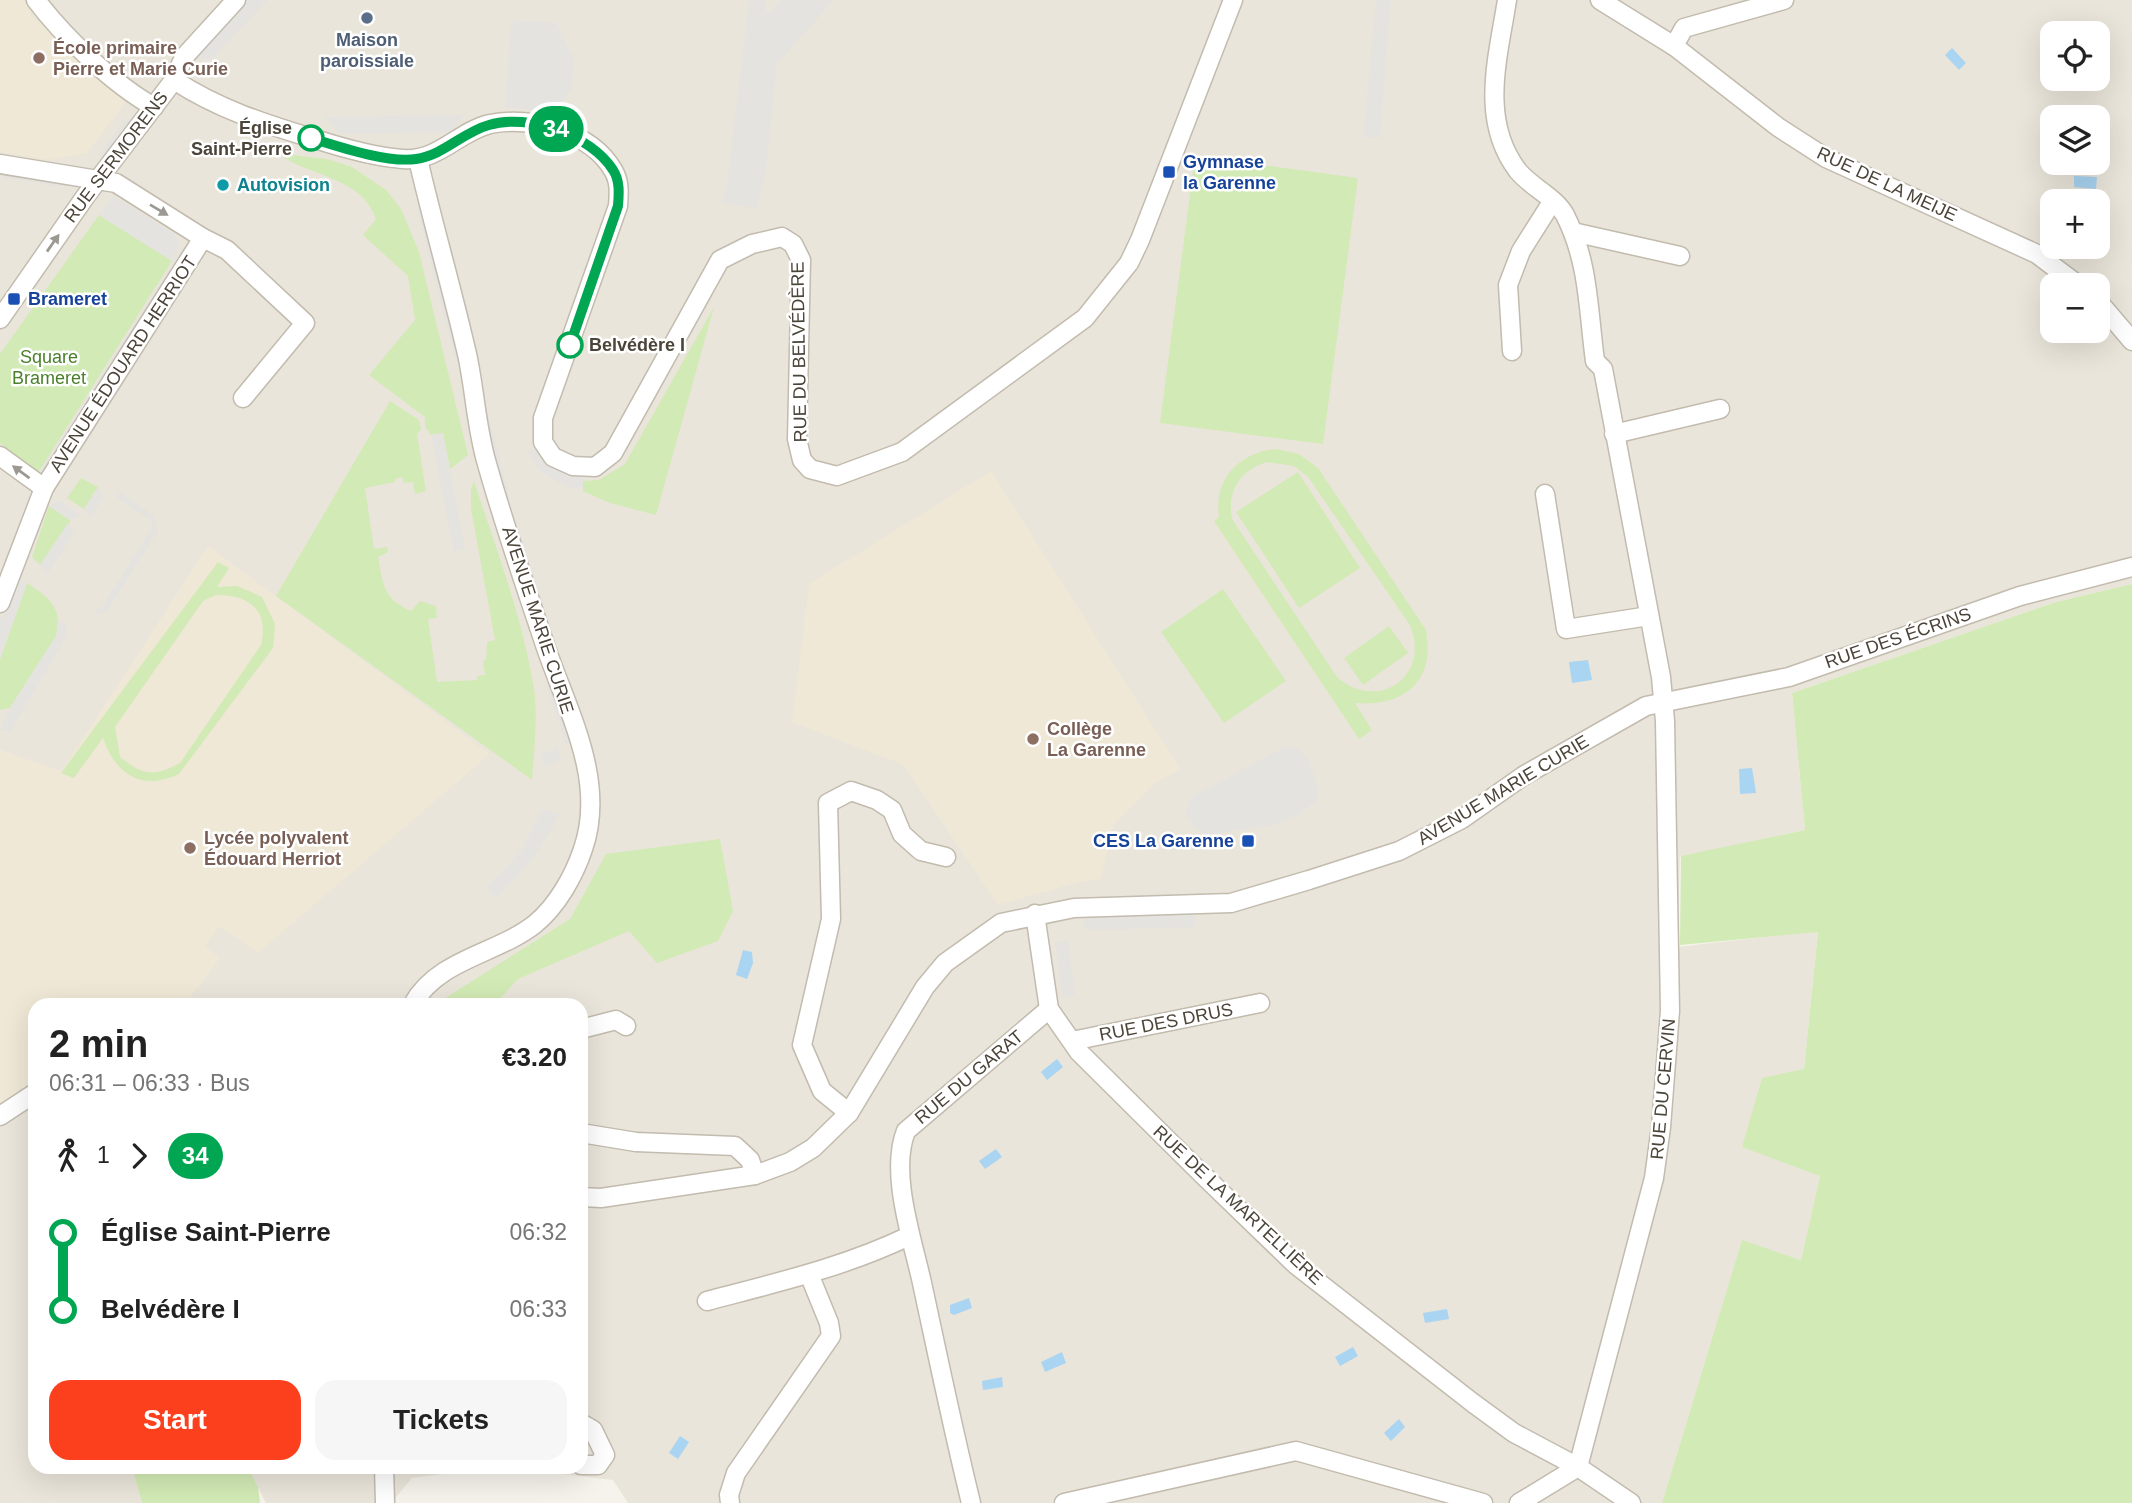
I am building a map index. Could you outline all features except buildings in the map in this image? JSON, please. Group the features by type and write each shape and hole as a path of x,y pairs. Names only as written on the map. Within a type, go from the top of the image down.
{"street":[{"path":"36,0 79,46 136,97 154,107"},
{"name":"RUE SERMORENS","path":"0,319 174,80 184,57 236,0"},
{"name":"RUE DU BELVÉDÈRE","path":"174,80 267,127 340,147 402,159 418,159 439,152 489,125 515,123 552,127 589,143 614,170 619,189 618,206 543,418 543,442 553,457 573,466 595,467 613,453 720,260 773,237 782,237 793,244 801,260 797,439 802,460 810,469 837,476 902,452 1085,318 1113,285 1129,263 1164,184 1233,0"},
{"name":"RUE DU CERVIN","path":"1507,0 1494,82 1496,122 1509,158 1521,174 1563,211 1585,265 1595,361 1603,369 1663,702 1670,1011 1661,1128 1654,1178 1578,1467"},
{"name":"RUE DE LA MEIJE","path":"1600,0 1674,46 1778,127 1826,158 2037,254 2062,273"},
{"path":"1674,46 1684,28 1784,0"},
{"name":"AVENUE MARIE CURIE","path":"416,998 454,964 497,946 535,924 563,892 583,849 591,818 590,786 583,747 546,646 486,462 471,394 468,358 418,159"},
{"name":"AVENUE ÉDOUARD HERRIOT","path":"0,164 116,183 203,238 44,488 0,603"},
{"path":"1512,351 1508,285 1521,251 1552,202"},
{"path":"1573,232 1680,256"},
{"path":"203,238 227,250 305,323 243,398"},
{"path":"2110,315 2132,341"},
{"path":"1614,434 1720,408"},
{"path":"0,456 44,488"},
{"path":"1545,494 1566,629 1648,616"},
{"name":"RUE DES ÉCRINS","path":"1663,702 1789,677 2020,596 2132,567"},
{"name":"AVENUE MARIE CURIE","path":"588,1197 601,1198 755,1175 790,1162 813,1148 849,1113 925,987 944,963 1001,923 1074,908 1231,903 1399,851 1462,819 1523,776 1646,706 1663,702"},
{"path":"849,1113 822,1091 802,1045 831,919 828,803 851,791 877,800 892,810 902,834 921,851 946,857"},
{"name":"RUE DE LA MARTELLIÈRE","path":"1035,914 1049,1009 1089,1062 1296,1265 1514,1433 1578,1467 1631,1503"},
{"name":"RUE DES DRUS","path":"1072,1041 1260,1003"},
{"name":"RUE DU GARAT","path":"971,1503 909,1236 901,1162 906,1131 1049,1009"},
{"path":"588,1027 616,1020 626,1026"},
{"path":"0,1116 28,1098"},
{"path":"588,1134 636,1142 735,1146 750,1160 755,1175"},
{"path":"707,1301 809,1274 879,1250 909,1236"},
{"path":"730,1503 736,1472 831,1336 829,1323 809,1274"},
{"path":"588,1427 593,1430 605,1455 598,1465 588,1465"},
{"path":"1064,1503 1296,1451 1483,1503"},
{"path":"1519,1503 1578,1467"},
{"path":"384,1474 385,1503"}],"shaded area":[{"path":"0,0 2132,0 2132,584 2056,602 1792,693 1805,830 1680,857 1677,947 1818,931 1804,1069 1820,1176 1801,1260 1742,1241 1662,1503 628,1503 613,1480 560,1474 588,1474 588,998 28,998 28,1474 134,1474 142,1503 0,1503"},
{"name":"École primaire Pierre et Marie Curie","path":"0,0 24,0 31,15 126,102 87,153 49,160 0,152"},
{"path":"246,0 268,0 212,59 196,59"},
{"path":"749,0 766,0 765,12 768,13 781,0 834,0 777,64 766,171 757,209 721,203 727,183"},
{"path":"1376,0 1391,0 1380,138 1363,137"},
{"path":"511,20 556,23 574,58 572,89 553,111 505,108"},
{"path":"464,115 451,132 340,134 325,117"},
{"path":"127,118 131,121 104,160 99,155"},
{"path":"4,172 69,181 65,187 3,178"},
{"path":"114,196 175,234 179,244 172,261 99,215"},
{"path":"422,207 460,358 455,358 417,210"},
{"path":"184,246 191,250 149,318 141,314"},
{"path":"136,321 143,326 47,476 40,472"},
{"path":"139,342 146,347 86,443 79,439"},
{"path":"487,409 510,500 504,502 482,411"},
{"path":"443,433 465,549 454,552 431,435"},
{"path":"538,448 549,467 583,477 583,487 568,488 539,470 528,452"},
{"path":"991,471 1180,769 1154,784 1113,825 1101,879 1079,882 998,905 904,765 792,722 809,584"},
{"path":"98,487 104,497 90,518 84,509"},
{"path":"119,492 153,515 158,531 106,612 96,614 96,609 101,608 152,528 152,521 117,498"},
{"path":"59,500 80,515 71,521 49,506"},
{"path":"68,523 74,533 47,575 40,565"},
{"path":"519,530 554,639 549,641 513,532"},
{"name":"Lycée polyvalent Édouard Herriot","path":"208,546 490,754 258,953 220,926 205,946 220,958 190,998 28,998 28,1084 0,1103 0,750 62,771"},
{"path":"16,579 27,583 0,659 0,622"},
{"path":"58,622 67,622 66,637 10,732 0,729 10,708 56,636"},
{"path":"551,680 572,742 566,744 546,683"},
{"path":"557,747 561,759 545,766 540,755"},
{"path":"1285,747 1298,749 1309,760 1319,791 1315,802 1298,815 1273,825 1206,835 1194,828 1185,813 1191,797"},
{"path":"542,809 560,814 532,860 495,899 487,887 521,851"},
{"path":"1195,913 1195,927 1084,930 1084,916"},
{"path":"1068,940 1075,995 1062,997 1055,942"},
{"path":"252,1474 442,1474 412,1478 391,1503 266,1503"}],"green space":[{"path":"283,154 327,159 352,167 386,190 401,209 419,252 468,455 450,469 443,433 431,435 425,427 425,417 369,375 415,320 408,276 363,235 376,219 360,195 336,180 295,164 283,157"},
{"path":"1195,156 1358,178 1323,444 1160,423"},
{"name":"Square Brameret","path":"99,215 172,261 38,473 0,443 0,354"},
{"path":"714,307 656,515 610,503 583,491 583,481 599,480 625,464"},
{"path":"390,401 419,420 421,429 417,434 426,491 415,494 413,482 404,483 402,477 395,479 395,482 365,488 374,549 387,547 388,552 378,557 383,583 395,601 411,611 420,601 436,606 437,618 428,619 437,682 477,680 477,676 485,675 483,661 486,660 487,642 495,640 471,509 471,489 474,481 508,584 529,662 536,712 532,780 276,596"},
{"path":"1276,449 1299,454 1318,468 1426,630 1426,664 1421,677 1412,688 1388,701 1355,703 1372,730 1359,739 1214,521 1219,517 1220,491 1232,470 1241,462 1263,451","holes":["1267,462 1294,466 1308,477 1410,625 1415,643 1413,660 1407,673 1397,684 1384,690 1369,691 1353,687 1337,677 1232,519 1234,491 1249,470"]},
{"path":"1298,472 1360,568 1299,608 1236,512"},
{"path":"81,478 98,487 84,509 67,498"},
{"path":"49,506 71,521 40,565 32,557"},
{"path":"218,562 229,568 217,587 237,586 262,597 275,624 273,648 179,774 153,781 132,776 115,761 103,738 74,778 61,773","holes":["216,595 247,602 259,614 263,633 261,645 180,763 156,772 136,768 120,757 115,727 203,601"]},
{"path":"27,583 42,593 56,611 56,636 10,708 0,710 0,659"},
{"path":"2132,584 2132,1503 1662,1503 1742,1240 1801,1260 1820,1176 1742,1147 1762,1078 1804,1069 1818,932 1680,945 1681,856 1805,830 1792,693 2056,602"},
{"path":"1223,589 1286,681 1224,723 1161,632"},
{"path":"1389,626 1408,653 1363,685 1344,658"},
{"path":"720,839 733,911 718,941 657,963 629,931 518,979 501,998 445,998 570,919 606,854"},
{"path":"134,1474 252,1474 258,1487 260,1503 142,1503"}],"water":[{"path":"1952,48 1966,63 1959,70 1945,55"},
{"path":"2074,176 2097,177 2096,189 2074,187"},
{"path":"1588,660 1592,680 1572,683 1569,662"},
{"path":"1752,768 1756,793 1740,794 1739,769"},
{"path":"743,950 752,952 753,963 747,979 736,975"},
{"path":"1057,1059 1063,1067 1047,1080 1041,1072"},
{"path":"996,1149 1002,1157 985,1169 979,1161"},
{"path":"969,1298 972,1308 954,1315 950,1313 950,1305"},
{"path":"1447,1309 1449,1319 1425,1323 1423,1313"},
{"path":"1353,1347 1358,1356 1340,1366 1335,1357"},
{"path":"1062,1352 1066,1363 1045,1372 1041,1362"},
{"path":"1002,1377 1003,1387 983,1390 982,1381"},
{"path":"1399,1419 1405,1427 1391,1441 1384,1433"},
{"path":"680,1436 689,1442 678,1459 669,1453"}],"bus line":[{"name":"34","path":"311,138 340,147 402,159 418,159 439,152 489,125 515,123 552,127 589,143 614,170 619,189 618,206 570,345"}],"place":[{"name":"Maison paroissiale","path":"367,18"},
{"name":"École primaire Pierre et Marie Curie","path":"39,58"},
{"name":"Église Saint-Pierre","path":"311,138"},
{"name":"Gymnase la Garenne","path":"1169,172"},
{"name":"Autovision","path":"223,185"},
{"name":"Brameret","path":"14,299"},
{"name":"Belvédère I","path":"570,345"},
{"name":"Collège La Garenne","path":"1033,739"},
{"name":"CES La Garenne","path":"1248,841"},
{"name":"Lycée polyvalent Édouard Herriot","path":"190,848"}]}
